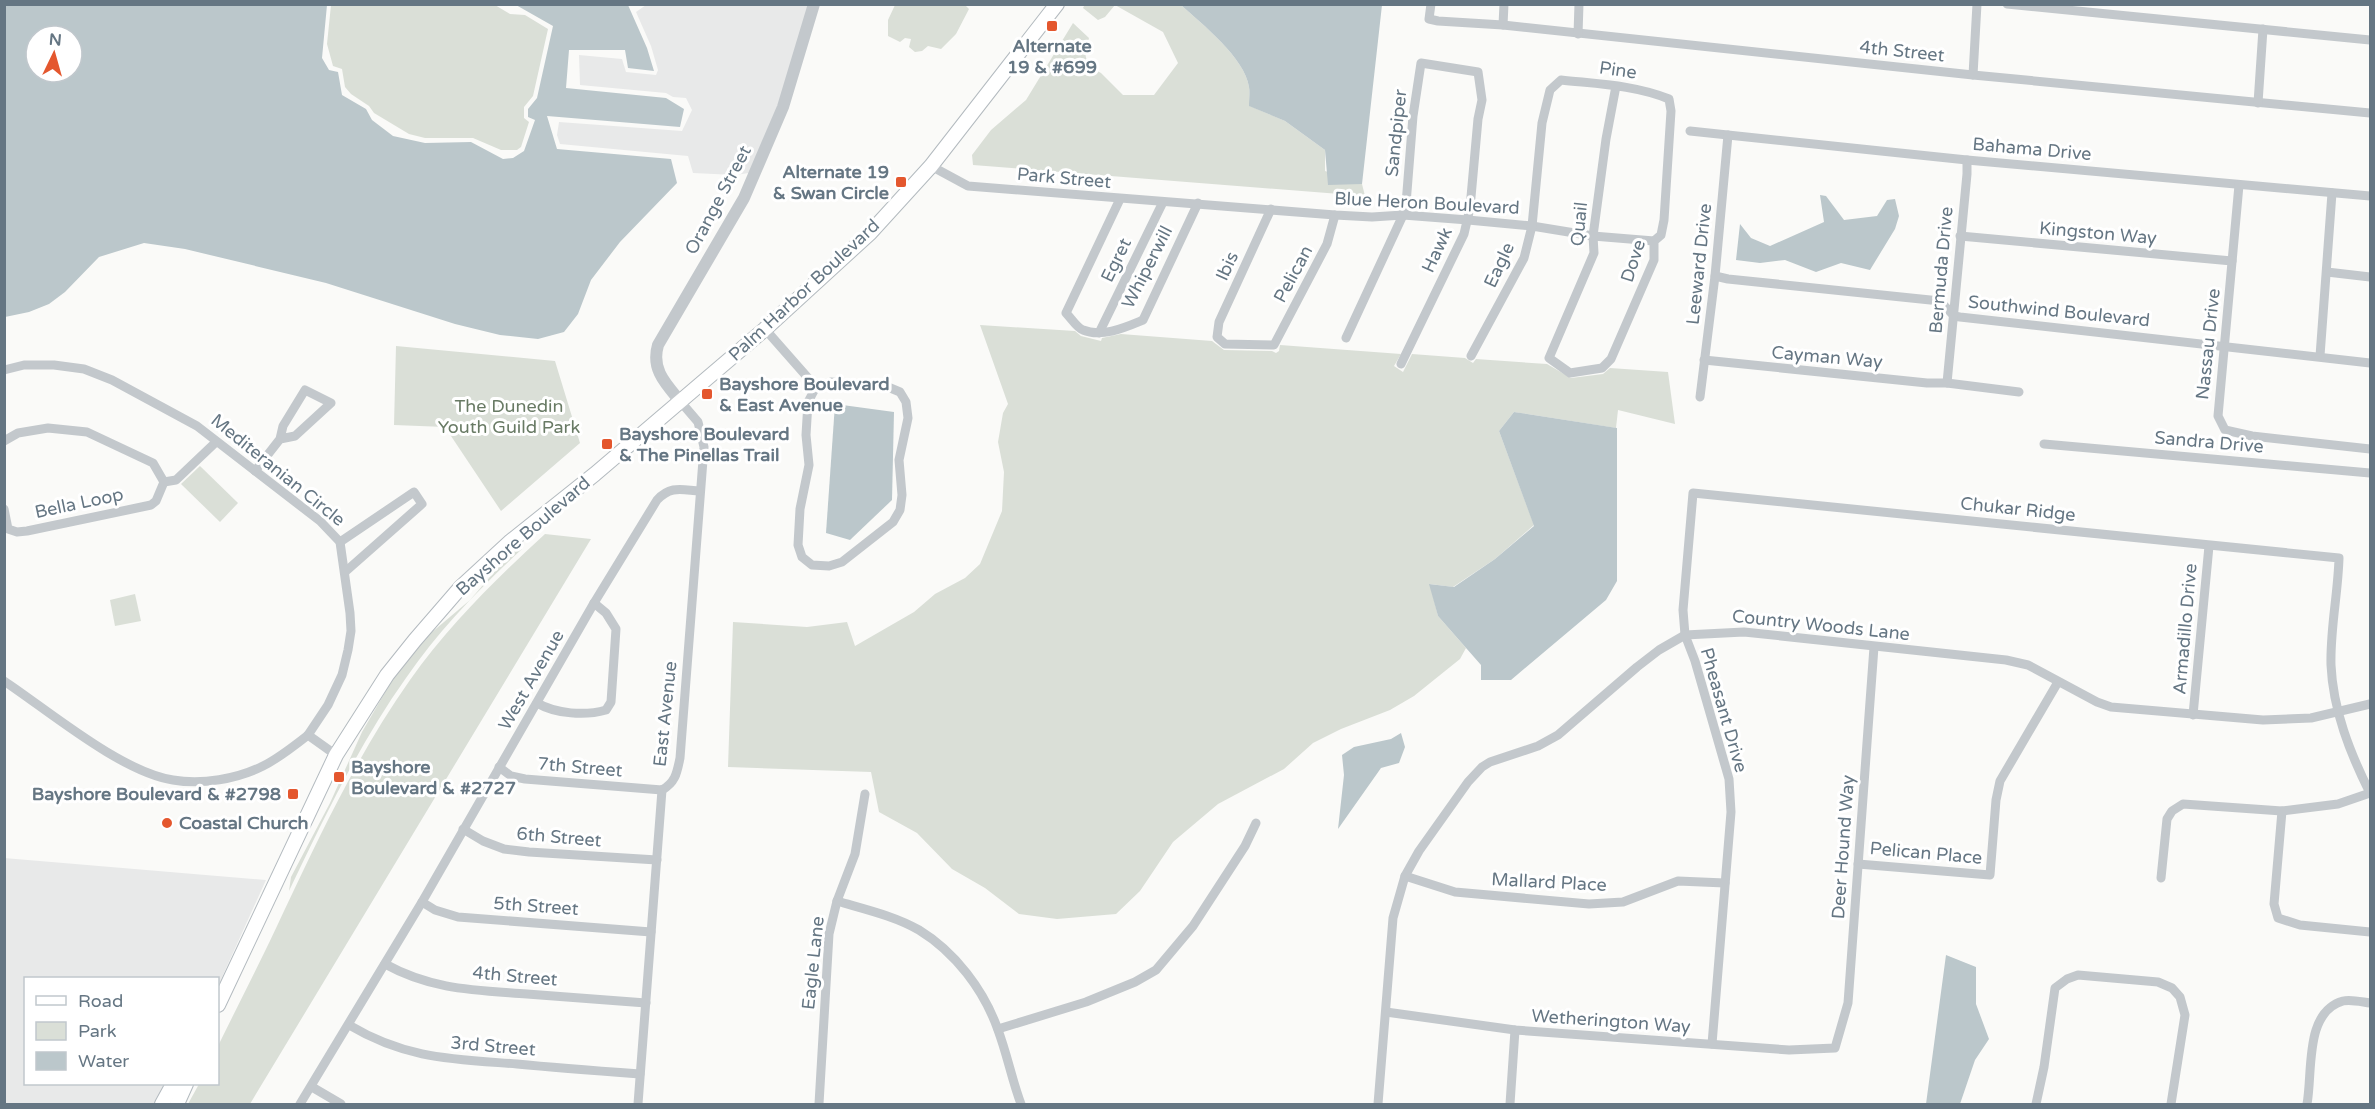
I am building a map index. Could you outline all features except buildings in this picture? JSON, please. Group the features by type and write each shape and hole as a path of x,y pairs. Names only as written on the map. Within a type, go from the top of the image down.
{"main road":[{"name":"Palm Harbor Boulevard","path":"680,401 765,329 870,233 932,166 1057,4"},
{"name":"Bayshore Boulevard","path":"219,1003 336,755 387,675 460,588 511,542 596,474 680,401"},
{"path":"162,1104 172,1085"},
{"path":"177,1104 185,1085"}],"street":[{"name":"Orange Street","path":"680,401 659,374 655,362 658,345 744,198 783,108 814,4"},
{"name":"4th Street","path":"1431,4 1429,19 2370,113"},
{"path":"1503,25 1504,4"},
{"path":"1578,34 1579,4"},
{"path":"1973,75 1977,4"},
{"path":"2007,4 2370,40"},
{"path":"2258,103 2263,29"},
{"name":"Hawk","path":"1401,364 1464,234 1468,220 1482,100 1479,72 1421,63"},
{"name":"Sandpiper","path":"1346,338 1406,204 1413,116 1421,63"},
{"name":"Pine","path":"1561,80 1648,91 1669,99"},
{"name":"Eagle","path":"1472,356 1524,258 1532,226 1542,123 1550,90 1561,80"},
{"name":"Quail","path":"1549,358 1594,253 1593,236 1606,139 1616,86"},
{"name":"Dove","path":"1549,358 1570,373 1602,368 1611,359 1654,260 1654,241 1661,235 1671,111 1669,99"},
{"name":"Bahama Drive","path":"1690,131 2370,196"},
{"name":"Leeward Drive","path":"1700,397 1715,276 1728,135"},
{"name":"Bermuda Drive","path":"1947,383 1967,159"},
{"name":"Park Street","path":"932,166 968,186 1198,203"},
{"name":"Nassau Drive","path":"2240,185 2218,416 2225,430 2252,436 2370,448"},
{"path":"2320,356 2332,193"},
{"path":"1099,333 1082,330 1066,313 1120,199"},
{"name":"Egret","path":"1099,333 1163,202"},
{"name":"Blue Heron Boulevard","path":"1198,203 1372,217 1403,214 1532,226 1593,236 1654,241"},
{"name":"Whiperwill","path":"1099,333 1123,328 1143,320 1198,203"},
{"name":"Ibis","path":"1271,209 1219,322 1217,337 1225,344 1274,345"},
{"name":"Pelican","path":"1274,345 1328,244 1335,215"},
{"name":"Kingston Way","path":"1960,236 2232,261"},
{"path":"2327,272 2370,277"},
{"name":"Southwind Boulevard","path":"1715,276 1940,301 1954,316 2370,363"},
{"path":"765,329 816,387"},
{"name":"Cayman Way","path":"1704,360 2019,392"},
{"name":"Mediteranian Circle","path":"4,370 24,365 54,365 84,369 112,380 190,423 255,471 320,521 340,542 351,631 342,675 328,705 308,735 262,767 232,777 203,782 173,780 124,762 4,681"},
{"path":"831,382 888,387 900,392 906,402 908,418 899,460 902,495 900,510 893,522 859,549 842,562 829,566 812,565 802,557 798,545 800,509 809,465 806,435 808,402 816,387 831,382"},
{"path":"255,471 280,439 283,426 305,390 331,403 295,436 280,439"},
{"name":"East Avenue","path":"638,1104 662,790 671,785 675,779 680,758 704,447 698,423 680,401"},
{"path":"4,441 18,433 48,428 87,432 153,463 164,482"},
{"name":"Bella Loop","path":"4,508 8,530 17,532 151,505 156,501 164,482 176,480 216,442"},
{"name":"Sandra Drive","path":"2044,444 2370,473"},
{"name":"West Avenue","path":"300,1104 422,902 594,603 657,500 665,492 675,489 700,491"},
{"path":"340,542 414,492 422,504 345,572"},
{"name":"Chukar Ridge","path":"1693,493 2339,558 2331,666 2338,711"},
{"name":"Pheasant Drive","path":"1693,493 1684,579 1685,635 1695,661 1729,779 1731,812 1712,1044"},
{"name":"Armadillo Drive","path":"2193,715 2209,546"},
{"path":"537,704 558,711 596,713 606,710 611,702 616,629 606,613 594,603"},
{"name":"Country Woods Lane","path":"1378,1104 1393,918 1405,876 1419,851 1468,782 1482,767 1490,762 1538,746 1558,735 1636,667 1685,635 1744,632 2006,660 2028,665 2111,707 2263,720 2294,720 2370,704"},
{"name":"Deer Hound Way","path":"1835,1048 1848,1003 1874,647"},
{"name":"Pelican Place","path":"1858,864 1990,875 1995,809 2000,781 2058,682"},
{"path":"2161,878 2167,819 2172,811 2183,804 2282,811 2338,804 2370,793 2353,758 2338,711"},
{"path":"308,735 336,755"},
{"name":"7th Street","path":"499,767 511,776 525,779 662,790"},
{"name":"Eagle Lane","path":"819,1104 829,934 837,901 855,854 865,794"},
{"path":"2282,811 2274,904 2278,918 2300,925 2370,932"},
{"path":"998,1029 1086,1002 1135,982 1156,970 1193,926 1245,846 1256,823"},
{"name":"6th Street","path":"464,829 483,841 504,849 657,860"},
{"name":"Mallard Place","path":"1405,876 1455,892 1589,904 1623,902 1678,881 1725,884"},
{"path":"837,901 918,929 942,946 978,988 998,1029 1021,1104"},
{"name":"5th Street","path":"422,902 435,910 458,917 651,932"},
{"name":"4th Street","path":"385,964 408,977 430,984 466,989 646,1003"},
{"path":"2036,1104 2044,1067 2055,988 2067,979 2078,975 2158,982 2172,988 2180,997 2185,1015 2171,1104"},
{"path":"2307,1104 2315,1026 2327,1008 2345,1000 2370,1003"},
{"name":"Wetherington Way","path":"1386,1012 1515,1030 1789,1050 1835,1048"},
{"name":"3rd Street","path":"349,1025 375,1041 443,1059 640,1074"},
{"path":"1510,1104 1515,1030"},
{"path":"312,1087 341,1104"}],"shaded area":[{"path":"646,5 809,5 778,105 749,173 735,175 693,173 688,156 560,144 557,135 559,122 682,131 692,110 686,98 673,97 666,93 580,85 579,55 622,59 626,72 656,75 658,70 651,46 636,12"},
{"path":"4,858 266,880 219,984 219,977 24,977 24,1085 166,1085 156,1104 5,1104"}],"green space":[{"path":"1085,4 1181,5 1221,42 1240,65 1249,87 1250,106 1285,121 1325,150 1325,171 1362,184 1365,196 973,165 972,155 991,130 1026,100 1073,23 1089,38 1085,53 1088,66 1101,73 1123,95 1154,95 1178,63 1163,32 1115,5 1105,17 1098,20 1083,8"},
{"path":"331,5 495,5 510,14 525,15 548,29 533,96 524,107 524,118 529,122 521,147 517,150 501,150 473,138 425,138 409,134 374,113 369,106 351,94 345,87 342,69 333,66 327,44"},
{"path":"895,5 965,5 969,9 956,34 941,49 928,46 922,51 915,52 909,47 911,39 905,38 900,42 888,36 888,20"},
{"path":"980,325 1075,331 1081,336 1101,341 1102,338 1121,334 1212,341 1224,350 1276,353 1280,345 1401,354 1394,366 1403,372 1412,354 1465,358 1473,363 1476,359 1547,364 1571,378 1603,374 1610,368 1668,372 1675,424 1618,410 1616,428 1514,412 1499,431 1534,525 1495,559 1453,587 1430,584 1438,616 1466,648 1460,659 1414,696 1390,710 1341,729 1313,743 1284,769 1218,804 1173,842 1140,891 1116,914 1057,919 1019,914 985,888 952,869 917,833 879,812 871,772 728,767 733,622 807,627 847,622 855,646 914,612 935,594 965,578 980,564 1002,511 1004,472 998,442 1003,413 1008,404"},
{"name":"The Dunedin Youth Guild Park","path":"396,346 555,361 580,443 501,511 445,427 394,425"},
{"path":"200,466 238,503 220,522 181,484"},
{"path":"545,534 591,539 250,1104 188,1104 198,1085 219,1085 219,1044 357,764 410,680 457,622 491,585"},
{"path":"515,548 522,549 446,626 389,703 343,782 289,891 291,877 330,803 362,732 398,670 418,644 470,600"},
{"path":"135,594 141,621 115,626 110,600"}],"water":[{"path":"4,5 327,5 322,58 329,70 338,72 342,95 366,109 372,120 393,136 425,143 471,142 503,159 513,158 524,151 535,120 528,117 528,109 537,98 553,26 516,5 628,5 647,48 654,71 628,68 625,50 569,50 566,88 666,98 684,109 680,127 547,116 557,149 671,159 677,183 620,242 591,280 578,314 564,332 538,339 500,335 455,324 326,283 185,249 144,243 99,257 65,292 49,304 29,312 5,317"},
{"path":"1181,5 1382,5 1362,184 1328,185 1325,150 1285,121 1249,106 1249,87 1240,65 1221,42"},
{"path":"1820,195 1826,196 1844,220 1877,216 1887,200 1895,199 1899,216 1895,229 1870,270 1841,263 1816,272 1785,260 1760,263 1736,260 1740,224 1751,238 1770,246 1824,222"},
{"path":"835,404 894,412 892,500 850,540 826,533"},
{"path":"1514,412 1617,428 1617,581 1606,600 1511,680 1481,680 1481,665 1438,616 1429,584 1454,587 1495,559 1534,526 1499,431"},
{"path":"1401,733 1405,747 1399,763 1381,768 1338,829 1344,775 1342,755 1354,747 1391,739"},
{"path":"1946,955 1976,967 1976,1004 1989,1039 1975,1060 1960,1104 1926,1104"}],"place":[{"name":"Alternate 19 & #699","path":"1052,26"},
{"name":"Alternate 19 & Swan Circle","path":"901,182"},
{"name":"Bayshore Boulevard & East Avenue","path":"707,394"},
{"name":"Bayshore Boulevard & The Pinellas Trail","path":"607,444"},
{"name":"Bayshore Boulevard & #2727","path":"339,777"},
{"name":"Bayshore Boulevard & #2798","path":"293,794"},
{"name":"Coastal Church","path":"167,823"}]}
